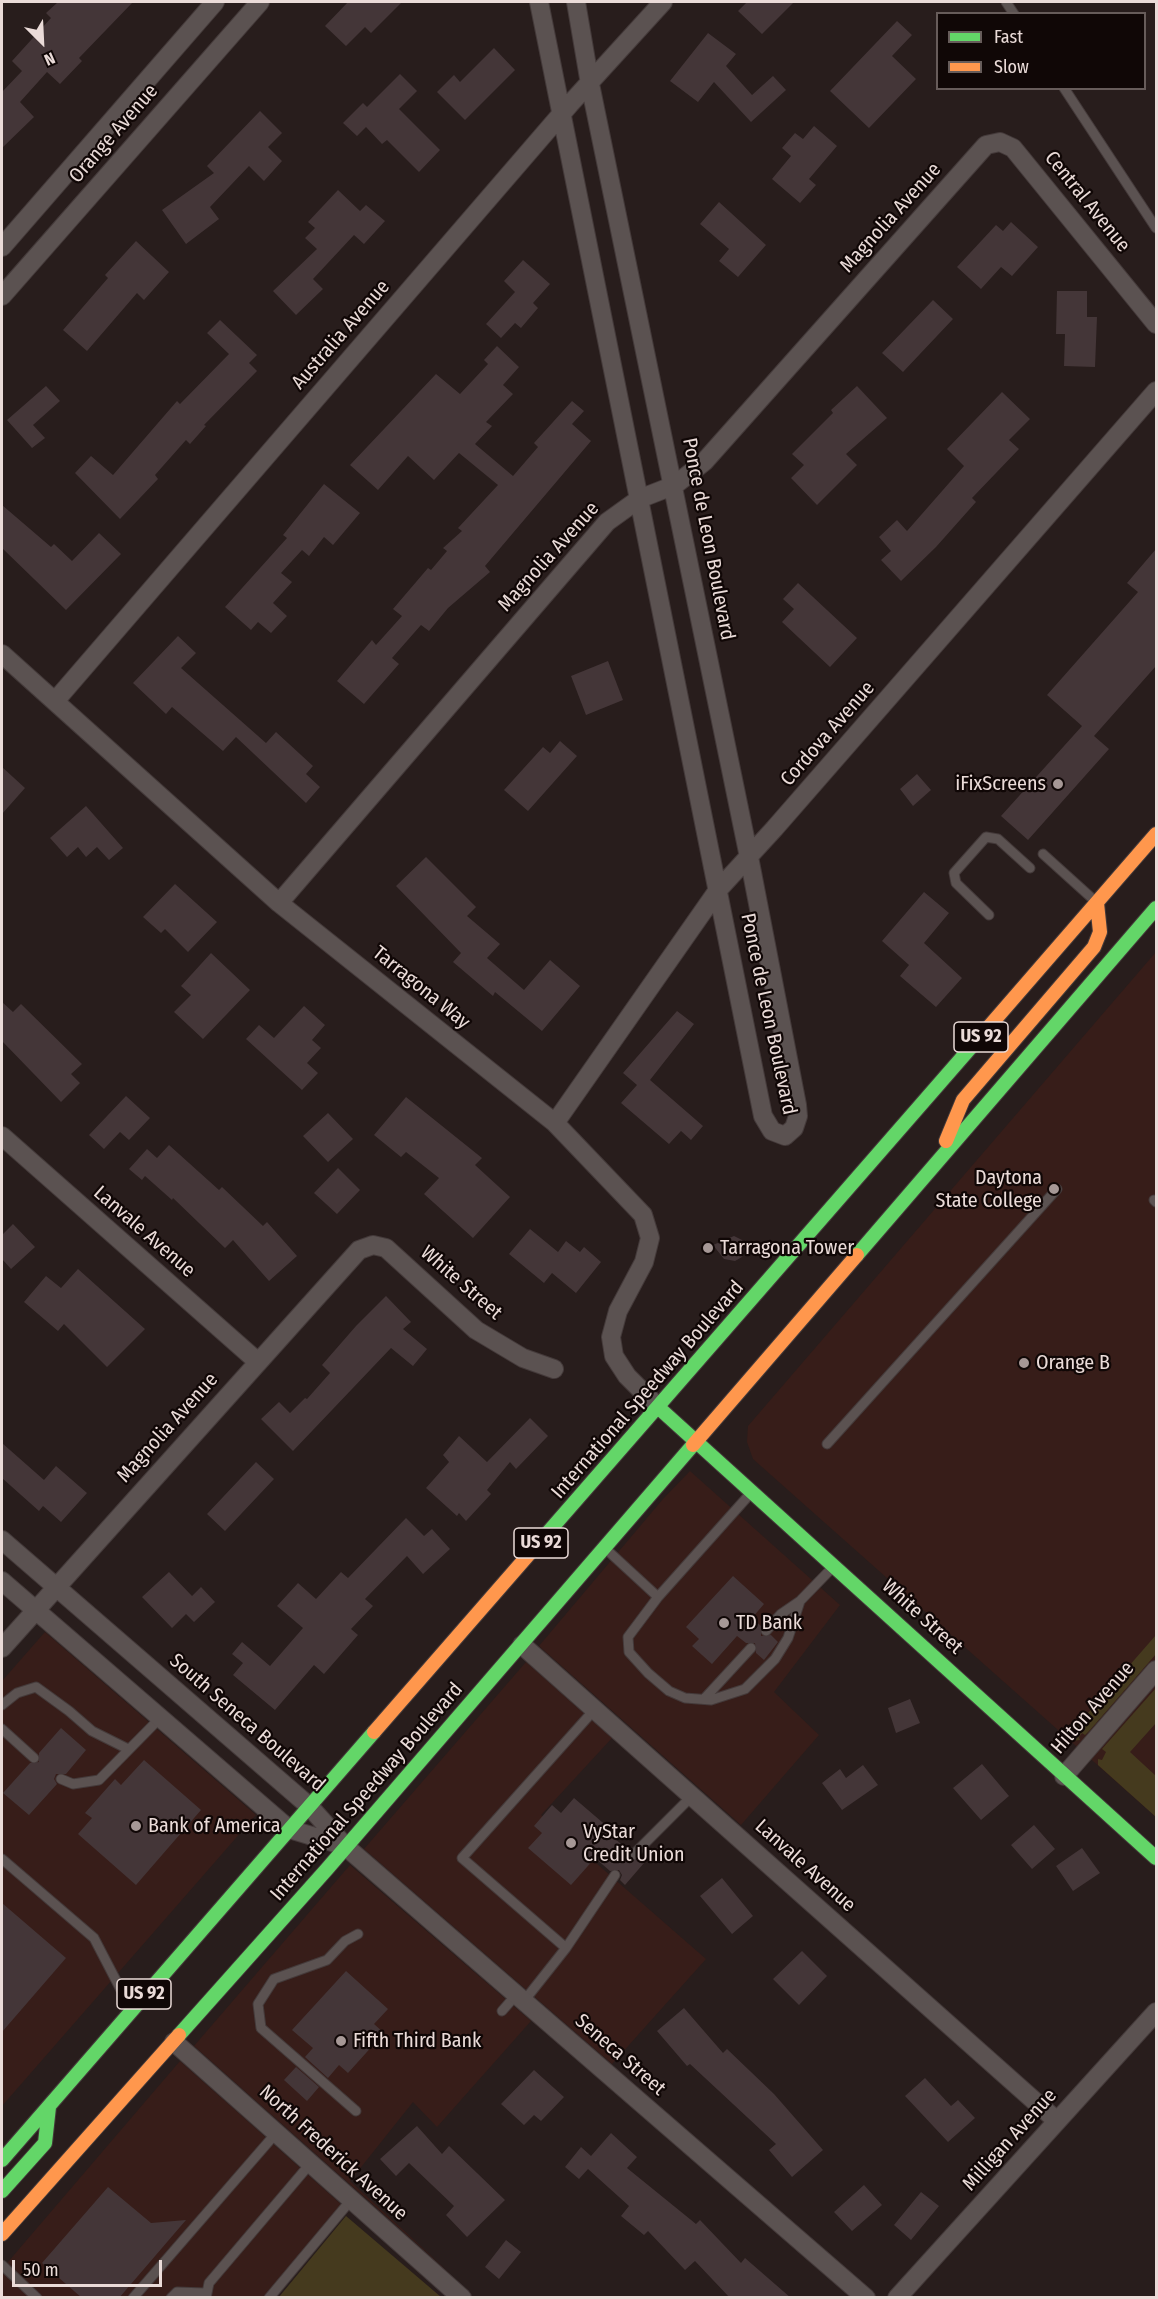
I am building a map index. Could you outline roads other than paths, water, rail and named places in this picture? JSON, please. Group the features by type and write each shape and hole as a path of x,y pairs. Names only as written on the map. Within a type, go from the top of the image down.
{"main road":[{"name":"International Speedway Boulevard","path":"2,2160 136,2003 659,1408 1156,834"},
{"path":"942,1158 963,1100 1084,961 1094,946 1100,932 1097,903"},
{"name":"International Speedway Boulevard","path":"2,2234 174,2042 522,1645 1156,908"},
{"name":"White Street","path":"659,1408 1156,1858"},
{"path":"2,2192 45,2143 49,2107"}],"street":[{"name":"Orange Avenue","path":"2,247 215,2"},
{"name":"Orange Avenue","path":"2,296 260,2"},
{"name":"Ponce de Leon Boulevard","path":"539,2 763,1116 772,1131 785,1136 794,1128 798,1116 675,485 590,84 576,2"},
{"name":"Australia Avenue","path":"56,700 561,115 663,2"},
{"path":"116,115 142,136"},
{"name":"Magnolia Avenue","path":"279,903 607,522 639,499 675,485 704,462 986,145 1000,142"},
{"name":"Central Avenue","path":"1000,142 1013,147 1156,324"},
{"name":"Cordova Avenue","path":"555,1123 718,890 1156,390"},
{"name":"Tarragona Way","path":"2,654 56,700 279,903 555,1123 644,1215 649,1227 650,1238 644,1262 618,1311 611,1337 614,1356 627,1376 659,1408"},
{"name":"Lanvale Avenue","path":"2,1137 258,1362"},
{"name":"Magnolia Avenue","path":"2,1648 359,1250 373,1245"},
{"name":"White Street","path":"373,1245 386,1248 476,1330 524,1358 554,1369"},
{"name":"South Seneca Boulevard","path":"2,1540 309,1806 345,1846"},
{"path":"2,1581 289,1829 345,1846"},
{"name":"Lanvale Avenue","path":"522,1645 1057,2121"},
{"name":"Hilton Avenue","path":"1064,1776 1156,1670"},
{"path":"160,1718 181,1695"},
{"name":"Seneca Street","path":"345,1846 866,2298"},
{"name":"Milligan Avenue","path":"897,2298 1156,2012"},
{"name":"North Frederick Avenue","path":"174,2042 462,2298"}],"lane":[{"path":"1065,90 1156,228"},
{"path":"989,915 956,883 954,873 986,837 998,839 1030,868"},
{"path":"1043,854 1097,903"},
{"path":"827,1444 1057,1189"},
{"path":"752,1493 658,1597 628,1637 629,1652 669,1691 685,1698 704,1700 730,1695 755,1682 788,1638 800,1601"},
{"path":"605,1548 658,1597"},
{"path":"766,1631 781,1614 800,1601 833,1567"},
{"path":"704,1700 751,1648"},
{"path":"2,1705 16,1693 36,1687 92,1731 128,1749"},
{"path":"566,1947 462,1858 595,1709"},
{"path":"61,1779 73,1784 99,1780 160,1718"},
{"path":"2,1729 34,1758"},
{"path":"633,1855 692,1796"},
{"path":"2,1859 94,1938 121,1989 136,2003"},
{"path":"502,2011 520,1998 566,1947 615,1875"},
{"path":"356,2111 261,2028 258,2004 274,1979 327,1960 345,1941 358,1934"},
{"path":"133,2298 277,2132"},
{"path":"171,2298 177,2292 206,2295 209,2283 310,2164"},
{"path":"270,2298 351,2200"},
{"path":"2,2265 37,2298"}],"place":[{"name":"iFixScreens","path":"1058,784"},
{"name":"Daytona State College","path":"1054,1189"},
{"name":"Tarragona Tower","path":"708,1248"},
{"name":"Orange B","path":"1024,1363"},
{"name":"TD Bank","path":"724,1623"},
{"name":"Bank of America","path":"136,1826"},
{"name":"VyStar Credit Union","path":"571,1843"},
{"name":"Fifth Third Bank","path":"341,2041"}]}
